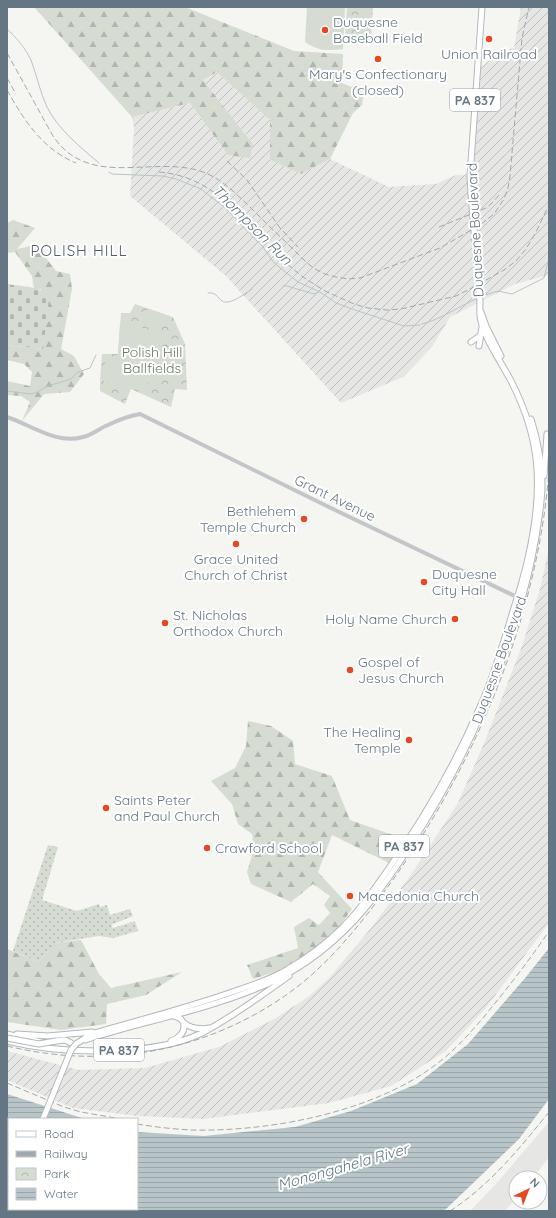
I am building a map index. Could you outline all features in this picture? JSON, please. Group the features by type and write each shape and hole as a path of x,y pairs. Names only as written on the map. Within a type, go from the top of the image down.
{"main road":[{"name":"Duquesne Boulevard","path":"482,7 470,176 480,319 482,326 519,397 528,420 534,437 537,472 536,503 528,560 520,599"},
{"name":"Duquesne Boulevard","path":"323,950 340,936 362,913 395,869 419,832 456,766 489,695 510,639 534,549 542,499 541,467 524,401 490,335 480,310"},
{"path":"482,326 480,347 486,344 492,346"},
{"path":"471,342 481,335"},
{"path":"534,437 542,437 547,434 542,499 539,503 536,503"},
{"name":"PA 837","path":"7,1033 48,1036 103,1031 212,1000 266,980 286,970 308,956 340,930 369,895 409,839 449,773 486,694 520,599"},
{"path":"7,1040 39,1044 65,1040 75,1044 87,1039 253,990 292,972 323,950"},
{"name":"PA 837","path":"7,1040 20,1044 94,1051 150,1048 173,1043 201,1033 215,1026 302,968 323,950"},
{"path":"168,1016 178,1017 191,1027 199,1029 215,1026"},
{"path":"7,1033 61,1046 126,1048 151,1045 176,1039 184,1032 183,1022"},
{"path":"44,1118 71,1050 75,1044 86,1037 103,1031"},
{"path":"44,1118 75,1044"}],"street":[{"name":"Grant Avenue","path":"7,417 56,436 72,439 84,437 108,425 140,414 229,459 520,599"}],"shaded area":[{"path":"521,7 549,7 549,275 515,284 450,317 432,347 403,377 341,403 226,276 130,196 134,128 132,117 190,103 228,155 253,144 203,80 218,72 270,120 270,160 301,174 330,159 389,187 436,184 456,175 473,174 481,67 500,52 514,48"},
{"path":"549,548 549,923 485,1009 446,1051 391,1086 329,1103 203,1119 138,1116 73,1108 7,1080 7,1051 79,1070 145,1068 219,1047 274,1019 308,997 329,978 371,928 410,876 458,803 485,741 522,646 540,589"},
{"path":"549,1122 549,1157 539,1170 508,1170 508,1207 505,1211 470,1211 495,1185"}],"green space":[{"path":"34,7 185,7 294,51 343,54 342,83 364,92 362,105 353,113 330,159 301,174 270,160 270,120 217,72 203,80 253,144 250,158 228,155 190,103 132,117"},
{"name":"Duquesne Baseball Field","path":"307,7 345,7 343,49 323,50 305,42"},
{"path":"347,7 373,7 371,37 345,35"},
{"path":"13,220 35,228 17,249 36,245 56,271 70,274 72,289 61,349 74,356 84,374 70,392 44,394 22,421 30,402 21,396 7,395 7,381 30,386 32,372 24,364 7,360 7,345 43,349 41,289 34,289 32,276 15,252 7,253 7,223"},
{"path":"7,284 37,289 46,294 49,298 43,349 7,345"},
{"name":"Polish Hill Ballfields","path":"135,304 173,317 185,344 187,390 175,389 171,407 131,389 125,404 100,391 102,354 118,354 121,313 130,313"},
{"path":"147,310 161,313 158,329 144,326"},
{"path":"120,323 164,333 166,335 155,369 151,368 147,387 130,384 129,388 105,383 102,379 107,355 115,357 118,354"},
{"path":"248,721 271,726 293,741 295,764 332,776 350,820 393,835 403,841 389,863 332,835 318,872 352,909 337,930 313,950 278,971 253,979 247,965 298,948 294,927 309,918 319,925 330,913 324,905 330,896 313,884 291,902 251,884 247,872 254,849 252,834 238,824 232,804 211,781 235,768 246,746"},
{"path":"48,845 58,847 42,900 77,911 99,904 100,907 107,905 110,915 130,909 133,916 111,925 113,928 135,921 138,931 113,938 99,936 54,943 39,962 13,951"},
{"path":"81,940 99,974 111,988 182,972 146,995 107,1004 106,1024 61,1030 7,1022 7,949 39,962 54,943"}],"water":[{"name":"Monongahela River","path":"549,948 549,1099 519,1139 446,1209 442,1211 7,1211 7,1094 82,1118 8,1118 8,1210 138,1210 138,1132 204,1136 295,1127 351,1111 417,1084 468,1044"}],"waterway":[{"name":"Thompson Run","path":"7,29 20,43 29,56 47,107 57,123 84,151 99,163"},
{"name":"Thompson Run","path":"109,172 112,174 163,176 176,179 201,189 224,207 263,247 274,263 298,282 320,292 336,303 355,310 404,326 420,325"},
{"name":"Thompson Run","path":"482,296 498,291 512,294 544,278 549,258"},
{"path":"283,286 314,294 319,292"},
{"path":"208,293 215,294 222,301 229,302 252,289"},
{"name":"Thompson Run","path":"422,324 437,319 478,298"},
{"path":"7,391 30,394 48,386 71,379 78,372 90,368 96,355"}],"railway":[{"path":"7,53 53,136 67,152 83,161 101,166 119,168 178,167 197,170 212,176 219,180 249,206 315,269 336,277 348,279 360,278 440,248 480,225 494,214 504,199 510,176 522,38 529,7"},
{"path":"548,7 549,15"},
{"path":"7,78 16,94"},
{"path":"7,90 27,123 44,142 53,150 76,163"},
{"path":"227,161 247,180 280,228 298,247"},
{"path":"159,172 185,177 215,193 276,255 303,277 325,291 354,304 368,308 387,310 401,309 456,296 504,270 516,261 526,249 549,205"},
{"path":"439,227 486,208 500,194"},
{"path":"7,1046 44,1053 81,1056 118,1055 154,1051 189,1042 224,1030 257,1013 289,993 330,957 354,931 387,888 418,842 447,793 474,742 496,690 516,636 531,581 542,526 549,470"},
{"path":"138,1124 191,1130 222,1130 287,1123 320,1116 353,1106 384,1094 413,1080 438,1063 456,1047 500,997 549,931"},
{"path":"7,1083 64,1107 81,1112 115,1118"},
{"path":"450,1211 491,1178 515,1153 549,1112"}],"place":[{"name":"Duquesne Baseball Field","path":"325,30"},
{"name":"Union Railroad","path":"489,39"},
{"name":"Mary's Confectionary (closed)","path":"378,59"},
{"name":"Bethlehem Temple Church","path":"304,519"},
{"name":"Grace United Church of Christ","path":"236,544"},
{"name":"Duquesne City Hall","path":"424,582"},
{"name":"Holy Name Church","path":"455,619"},
{"name":"St. Nicholas Orthodox Church","path":"165,623"},
{"name":"Gospel of Jesus Church","path":"350,670"},
{"name":"The Healing Temple","path":"409,740"},
{"name":"Saints Peter and Paul Church","path":"106,808"},
{"name":"Crawford School","path":"207,848"},
{"name":"Macedonia Church","path":"350,896"}],"district":[{"name":"POLISH HILL","path":"79,251"}]}
